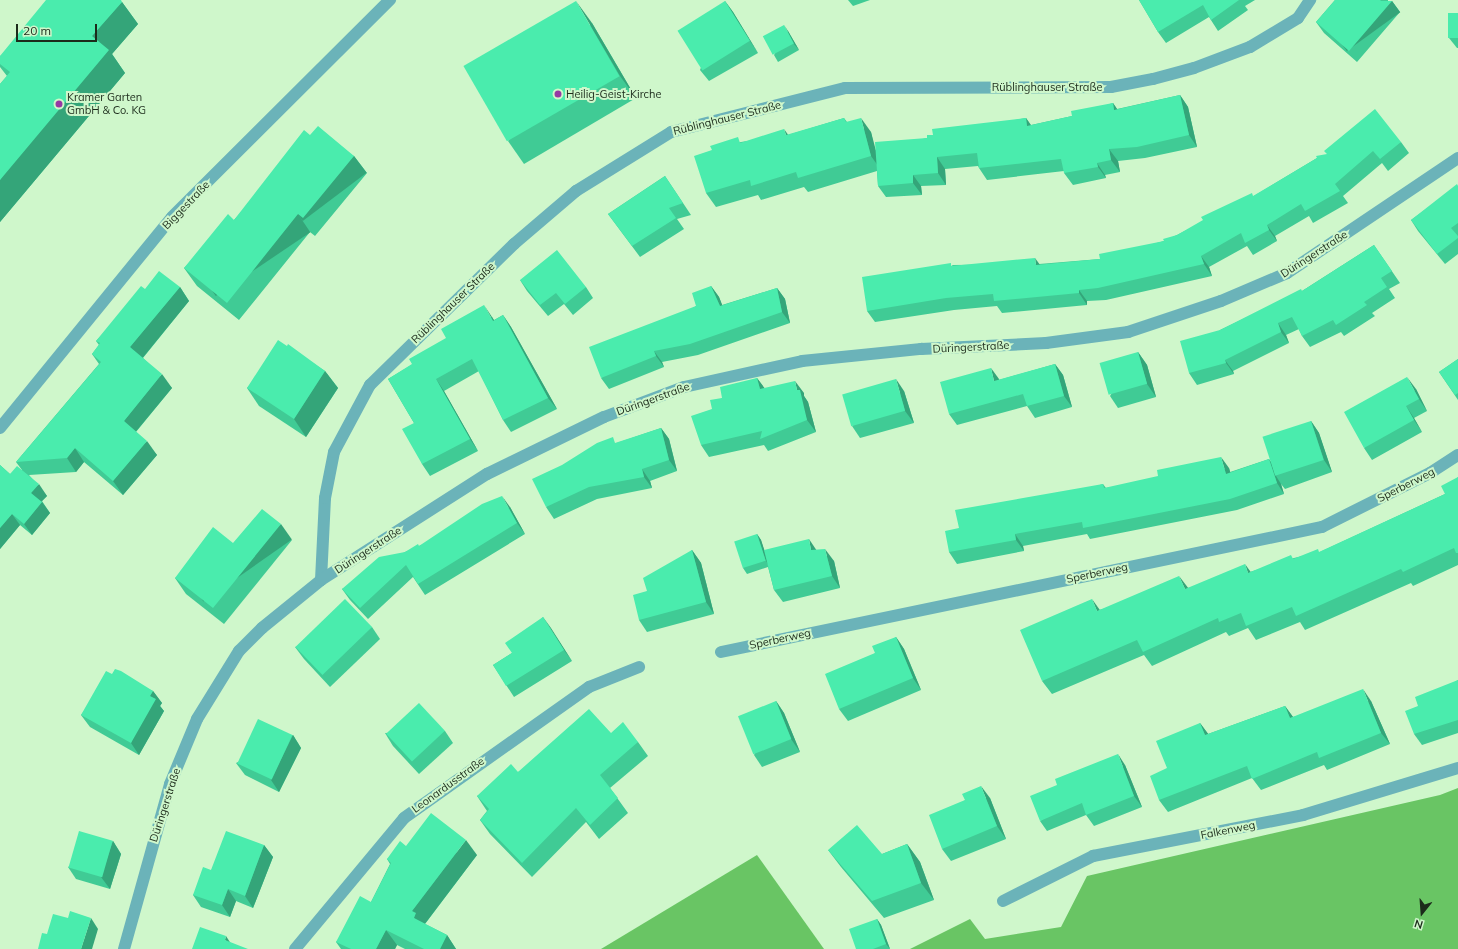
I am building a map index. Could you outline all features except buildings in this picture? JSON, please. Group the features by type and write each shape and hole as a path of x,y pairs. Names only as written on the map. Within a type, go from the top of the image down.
{"street":[{"name":"Biggestraße","path":"0,428 172,217 390,0"},
{"name":"Rüblinghauser Straße","path":"321,580 325,498 334,452 370,385 514,244 571,195 671,132 845,88 1112,87 1153,79 1194,68 1250,47 1298,18 1310,0"},
{"name":"Düringerstraße","path":"124,949 170,784 197,719 239,651 262,628 321,580 487,474 604,417 684,387 802,361 921,349 1046,343 1128,332 1220,301 1287,273 1458,158"},
{"name":"Sperberweg","path":"721,652 1322,527 1430,473 1458,455"},
{"name":"Leonardusstraße","path":"295,949 404,818 589,687 639,667"},
{"name":"Falkenweg","path":"1003,901 1093,856 1303,815 1458,768"}],"green space":[{"path":"1458,788 1458,949 910,949 970,919 985,939 1061,927 1087,876 1440,795"},
{"path":"757,855 824,949 601,949"}],"place":[{"name":"Heilig-Geist-Kirche","path":"558,94"},
{"name":"Kramer Garten GmbH & Co. KG","path":"59,104"}]}
